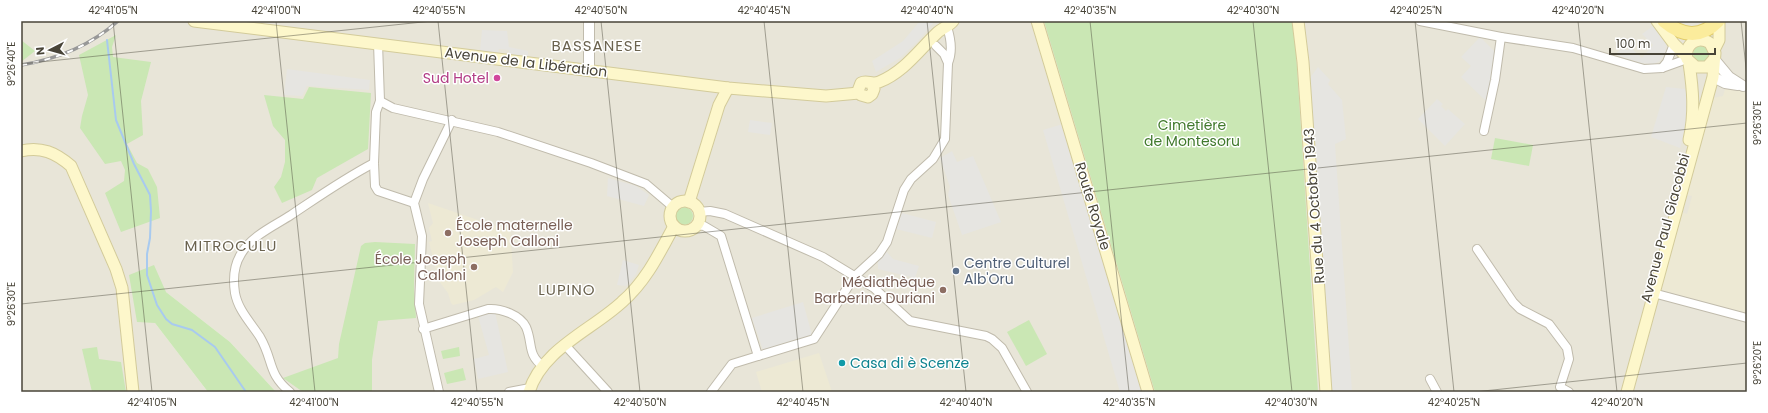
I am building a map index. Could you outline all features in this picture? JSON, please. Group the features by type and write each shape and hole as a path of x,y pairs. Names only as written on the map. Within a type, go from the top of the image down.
{"main road":[{"name":"Avenue de la Libération","path":"194,21 728,88 826,96 859,93 868,97 872,94 873,86"},
{"name":"Route Royale","path":"1038,21 1148,392"},
{"name":"Rue du 4 Octobre 1943","path":"1298,21 1303,62 1326,392"},
{"path":"1657,21 1674,44 1696,68 1704,68 1710,65 1714,54 1707,41 1699,40 1689,45 1688,59"},
{"path":"1664,21 1676,30 1687,34 1700,32 1718,21"},
{"name":"Avenue Paul Giacobbi","path":"1627,392 1713,77 1714,54 1719,40 1718,21"},
{"path":"873,86 902,76 939,49 950,24"},
{"path":"873,86 905,66 939,32 950,24"},
{"name":"Avenue Paul Giacobbi","path":"1620,392 1693,124 1694,99 1688,59"},
{"path":"1704,68 1713,77"},
{"path":"714,86 719,105"},
{"path":"689,202 719,105 728,88"},
{"path":"21,151 38,149 50,151 61,157 71,166 116,270 122,288 133,392"},
{"path":"680,202 689,202 693,204 699,212 699,221 696,225 685,231 674,226 670,217 673,208 680,202"},
{"path":"529,390 543,366 565,345 622,302 635,289 656,260 674,226"}],"street":[{"path":"589,21 590,70"},
{"path":"1420,21 1501,37 1573,48 1644,69 1662,68 1688,59"},
{"path":"712,392 732,364 814,339 855,276 879,254 887,242 904,190 911,179 933,159 945,139 948,63 951,56 950,24"},
{"path":"1484,131 1495,80 1501,37"},
{"path":"378,43 380,101 376,112 374,163 375,186 378,192 414,203"},
{"path":"1662,68 1667,62 1674,44"},
{"path":"948,63 939,49 951,48"},
{"path":"1714,54 1729,77 1745,87"},
{"path":"1713,77 1725,83 1745,87"},
{"path":"380,101 393,108 452,120 500,132 631,177 652,188 673,208"},
{"path":"439,392 424,329 419,298 422,236 414,203 423,179 452,120"},
{"path":"290,392 278,383 272,373 268,351 238,303 235,292 235,268 241,254 253,240 336,185 374,163"},
{"path":"699,212 710,211 725,214 823,257 874,288 910,321 986,336 992,339 1002,348 1027,392"},
{"path":"696,225 704,226 721,236 758,356"},
{"path":"1477,249 1513,302 1520,309 1549,324 1567,348 1569,359 1559,390 1568,392"},
{"path":"1653,293 1747,318"},
{"path":"424,329 488,309 498,309 508,312 525,326 535,360 543,366"},
{"path":"565,345 608,392"},
{"path":"1430,379 1437,392"},
{"path":"509,392 529,390"}],"shaded area":[{"path":"21,21 1747,21 1747,392 276,392 230,342 166,292 155,323 208,392 21,392"},
{"path":"920,21 935,21 918,41 900,58 876,72 872,61 903,41"},
{"path":"1654,25 1666,44 1665,54 1660,61 1654,64 1641,63 1615,55 1620,49 1627,50 1630,47 1642,58 1653,45 1642,34"},
{"path":"482,30 507,31 509,47 528,51 528,58 509,56 509,50 499,49 498,53 480,51"},
{"path":"1480,37 1497,54 1486,101 1461,77 1471,66 1461,57"},
{"path":"1318,67 1330,80 1328,84 1342,100 1346,139 1335,144 1352,392 1331,392 1309,79"},
{"path":"287,69 370,80 369,90 307,86 302,96 284,95"},
{"path":"1666,87 1685,89 1688,95 1689,113 1680,148 1651,137"},
{"path":"1729,88 1747,93 1747,314 1661,290 1681,212 1687,214 1688,211 1692,196 1686,195 1713,98 1723,96 1725,89"},
{"path":"1437,99 1443,104 1441,106 1446,111 1448,109 1465,124 1445,146 1418,119"},
{"path":"750,120 772,123 770,135 748,132"},
{"path":"1063,124 1142,392 1120,392 1043,130"},
{"path":"952,151 957,162 973,156 1001,222 962,235 948,195 950,187 940,158"},
{"path":"608,178 636,186 649,195 644,206 607,196"},
{"name":"École Joseph Calloni","path":"428,203 481,221 485,225 510,227 513,272 503,292 496,287 474,300 453,305 451,303 448,293 439,281 429,242 432,241 429,228 433,223"},
{"path":"902,213 936,222 932,238 896,229"},
{"path":"886,251 893,259 919,266 915,278 878,269 878,261"},
{"path":"623,260 639,265 636,274 626,286 617,285"},
{"path":"803,302 812,335 763,350 752,318"},
{"path":"495,312 508,372 478,379 474,359 489,355 478,316"},
{"path":"819,353 832,392 762,392 756,372"}],"green space":[{"name":"Cimetière de Montesoru","path":"1044,21 1294,21 1318,392 1155,392"},
{"path":"116,35 112,47 113,57 151,62 141,101 143,135 127,144 137,163 148,169 157,187 160,218 121,232 105,193 124,181 125,170 121,161 105,164 80,128 88,95 79,55"},
{"path":"21,40 35,51 21,62"},
{"path":"1698,46 1704,46 1709,51 1707,60 1704,62 1698,62 1693,57 1693,51"},
{"path":"309,87 371,93 368,149 317,178 312,190 282,203 274,187 281,177 285,162 285,140 273,126 264,95 303,99"},
{"path":"1495,138 1533,145 1529,166 1491,159"},
{"path":"680,207 688,207 693,212 691,223 688,225 680,225 675,220 675,212"},
{"path":"365,243 415,244 414,288 416,318 378,321 372,360 372,392 303,392 283,378 338,358 339,344 361,246"},
{"path":"154,265 166,292 230,342 276,392 208,392 155,323 137,322 129,275"},
{"path":"1029,320 1047,354 1026,366 1007,332"},
{"path":"97,347 99,359 121,362 126,392 92,392 82,349"},
{"path":"459,347 460,356 443,359 441,351"},
{"path":"463,368 466,380 447,384 444,373"}],"waterway":[{"path":"107,40 116,120 134,164 150,195 150,238 147,254 147,275 157,305 166,319 172,324 192,330 215,347 246,392"}],"railway":[{"path":"21,65 48,59 73,50 96,38 118,21"}],"place":[{"name":"Sud Hotel","path":"497,78"},
{"name":"École maternelle Joseph Calloni","path":"448,233"},
{"name":"École Joseph Calloni","path":"474,267"},
{"name":"Centre Culturel Alb'Oru","path":"956,271"},
{"name":"Médiathèque Barberine Duriani","path":"943,290"},
{"name":"Casa di è Scenze","path":"842,363"}],"district":[{"name":"BASSANESE","path":"597,46"},
{"name":"MITROCULU","path":"231,246"},
{"name":"LUPINO","path":"567,290"}]}
